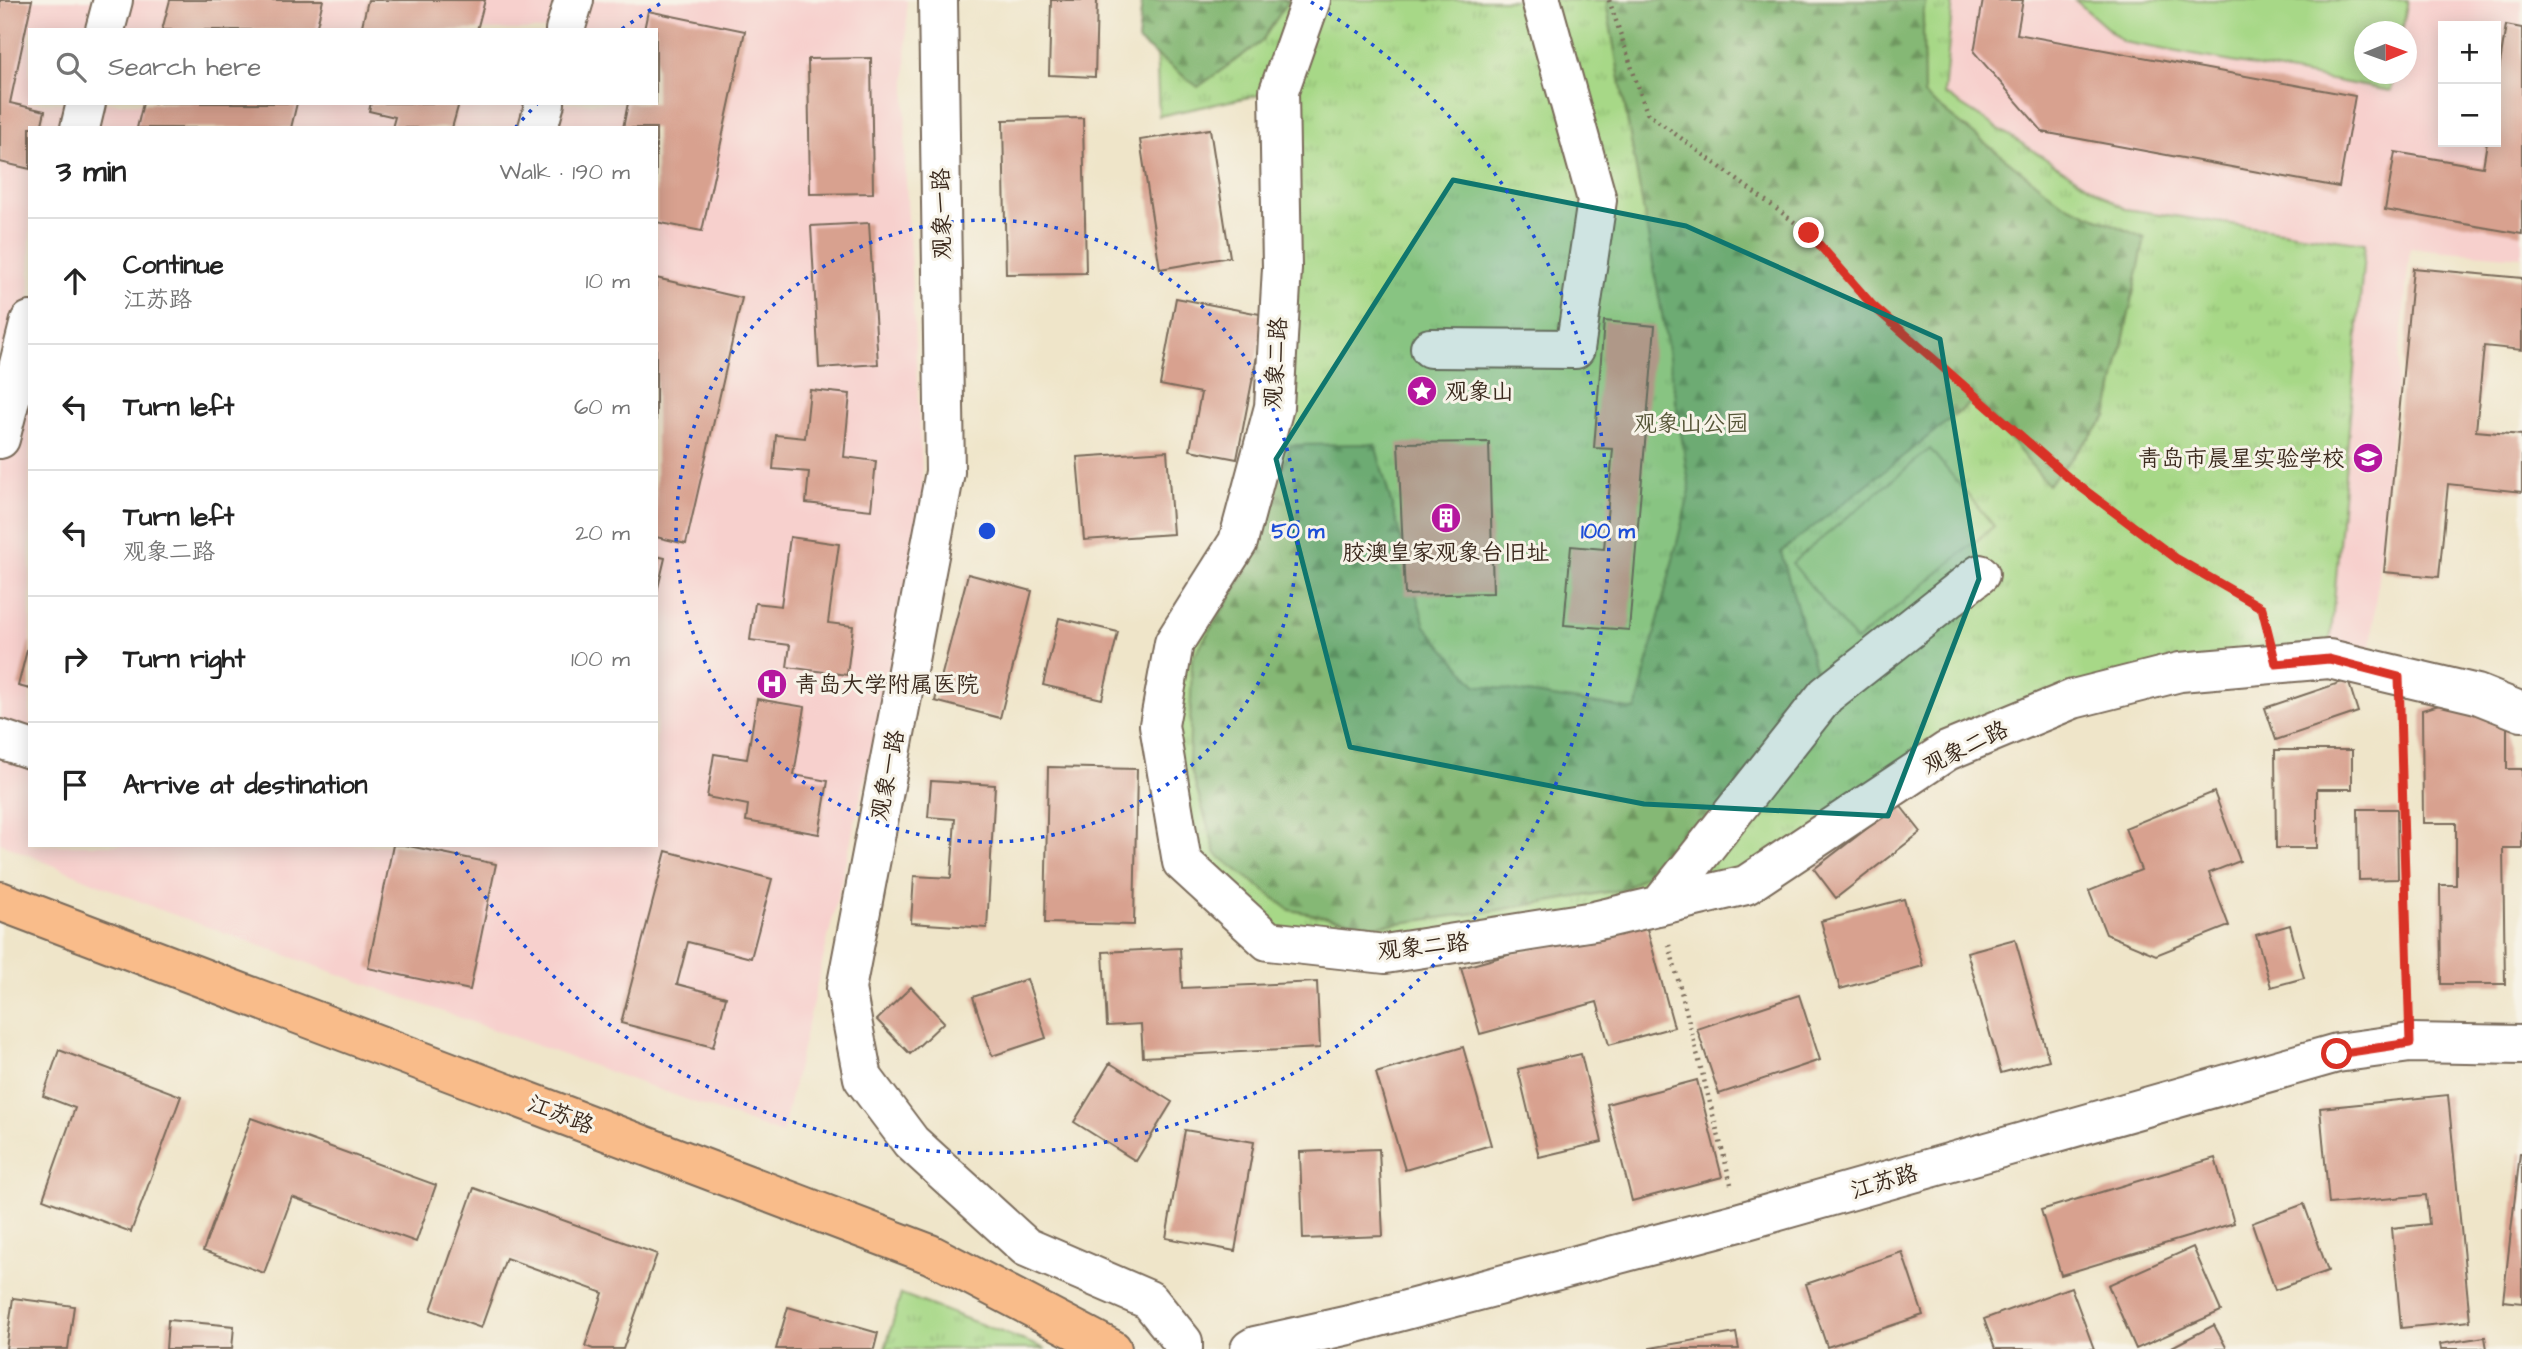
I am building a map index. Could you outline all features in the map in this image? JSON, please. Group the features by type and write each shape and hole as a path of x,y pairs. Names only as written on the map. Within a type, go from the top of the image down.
{"main road":[{"name":"江苏路","path":"0,901 930,1254 1112,1349"}],"street":[{"path":"106,28 113,0"},
{"path":"566,28 573,0"},
{"name":"观象一路","path":"938,0 945,472 848,975 848,1002 863,1078 911,1142 1026,1247 1149,1300 1183,1342 1183,1349"},
{"name":"观象二路","path":"1311,0 1279,91 1282,268 1274,407 1238,542 1174,643 1159,724 1182,862 1268,940 1385,954 1594,921 1746,885 1947,751 2073,699 2180,672 2329,659 2477,694 2522,712"},
{"path":"1430,348 1576,349 1597,200 1541,0"},
{"path":"80,126 86,105"},
{"path":"539,126 544,105"},
{"path":"0,439 28,329"},
{"path":"1659,906 1826,695 1980,574"},
{"path":"0,739 28,748"},
{"name":"江苏路","path":"1250,1349 1255,1346 1353,1337 1740,1222 2337,1054 2410,1043 2522,1045"}],"path":[{"path":"1609,0 1647,113 1809,233 1873,306 2070,479 2177,559 2262,608 2276,664"},
{"path":"2399,677 2410,1043"},
{"path":"1659,906 1740,1222"}],"highlighted area":[{"path":"1453,180 1686,226 1940,339 1979,579 1888,816 1644,804 1350,747 1276,459"}],"shaded area":[{"name":"青岛大学附属医院","path":"0,0 907,0 905,163 925,524 782,1134 158,909 0,843"},
{"name":"青岛市晨星实验学校","path":"1953,0 2522,0 2522,257 2410,248 2369,669 2329,659 2365,243 2126,209 1944,94"}],"green space":[{"path":"1142,0 1289,0 1261,42 1198,87 1138,41"},
{"name":"观象山公园","path":"1154,0 1953,0 1944,94 2125,209 2365,243 2329,659 2073,699 1746,885 1385,954 1268,941 1182,862 1159,725 1274,407 1278,91 1159,116"},
{"path":"1608,0 1926,0 1923,15 1924,95 2062,203 2145,238 2107,417 2048,485 1976,399 1781,552 1817,675 1771,750 1694,841 1626,889 1492,911 1376,926 1290,910 1216,854 1189,763 1192,659 1246,572 1291,445 1375,444 1425,626 1476,685 1636,710 1690,490 1662,314 1607,7"},
{"path":"2075,0 2408,0 2404,21 2354,21 2354,84 2392,84 2391,91 2123,42"},
{"path":"1930,449 1994,526 1856,641 1792,563"},
{"path":"901,1294 1046,1349 885,1349"}],"building":[{"path":"0,0 32,0 10,103 45,111 41,126 28,126 28,169 0,162"},
{"path":"170,0 323,0 316,28 163,28"},
{"path":"368,0 485,0 478,28 361,28"},
{"path":"1051,0 1097,0 1095,77 1049,75"},
{"path":"1983,0 2023,0 2017,34 2355,96 2339,187 2043,132 1974,52"},
{"path":"648,11 745,31 702,231 658,222 658,126 623,126 628,105 658,105 658,28 644,28"},
{"path":"2506,25 2522,28 2522,234 2385,210 2395,152 2483,167 2486,147 2501,147 2501,57"},
{"path":"871,58 873,193 810,194 808,59"},
{"path":"143,105 297,105 291,126 137,126"},
{"path":"370,105 458,105 453,126 393,126 395,117 369,111"},
{"path":"1083,118 1086,273 1006,274 1003,120"},
{"path":"1210,129 1230,257 1160,269 1140,140"},
{"path":"869,223 878,364 819,368 811,226"},
{"path":"2413,268 2522,278 2522,350 2484,346 2476,431 2522,435 2522,492 2448,484 2439,577 2384,572"},
{"path":"658,278 742,298 686,544 658,537"},
{"path":"1176,298 1265,315 1237,459 1190,450 1201,393 1160,385"},
{"path":"1604,321 1655,326 1629,630 1564,625 1571,546 1604,549 1613,449 1594,448"},
{"path":"810,390 850,394 844,457 876,461 871,510 806,503 809,472 773,469 776,435 805,438"},
{"name":"胶澳皇家观象台旧址","path":"1489,442 1493,593 1405,595 1398,443"},
{"path":"1167,451 1173,534 1084,540 1077,457"},
{"path":"790,537 839,544 828,623 853,626 847,675 787,667 790,645 750,640 755,603 781,606"},
{"path":"658,556 665,558 658,588"},
{"path":"968,574 1032,591 1000,718 935,701"},
{"path":"1059,618 1118,632 1102,699 1043,685"},
{"path":"28,646 28,688 18,686"},
{"path":"2348,680 2358,712 2276,740 2265,708"},
{"path":"2477,694 2507,709 2507,769 2522,769 2522,848 2503,848 2505,984 2441,984 2440,885 2456,885 2456,823 2423,823 2422,710"},
{"path":"757,699 805,707 794,775 828,781 819,834 746,821 748,805 707,797 714,754 747,759"},
{"path":"2275,750 2352,750 2352,789 2317,789 2317,848 2276,848"},
{"path":"1048,767 1137,769 1134,925 1045,923"},
{"path":"931,781 995,785 987,928 911,923 914,876 951,878 955,819 928,817"},
{"path":"2214,792 2240,861 2209,873 2229,926 2156,955 2106,934 2089,891 2141,870 2125,828"},
{"path":"1899,804 1921,832 1836,898 1814,869"},
{"path":"2358,809 2397,809 2398,879 2359,880"},
{"path":"393,847 414,847 496,864 470,990 368,968"},
{"path":"666,851 772,879 751,958 688,942 677,984 726,997 713,1047 621,1023"},
{"path":"1904,899 1923,966 1840,989 1821,921"},
{"path":"1644,918 1674,1027 1609,1045 1597,1002 1480,1034 1461,968"},
{"path":"2290,925 2304,978 2271,987 2256,935"},
{"path":"2015,939 2049,1060 2001,1073 1967,952"},
{"path":"1180,948 1182,988 1317,982 1320,1048 1143,1057 1141,1024 1107,1026 1103,952"},
{"path":"1027,979 1046,1038 992,1056 973,997"},
{"path":"911,987 944,1022 910,1054 877,1020"},
{"path":"1799,995 1820,1060 1719,1094 1697,1029"},
{"path":"1463,1047 1491,1145 1405,1170 1376,1073"},
{"path":"59,1050 181,1096 131,1232 43,1199 75,1108 43,1096"},
{"path":"1581,1054 1602,1142 1539,1157 1518,1069"},
{"path":"1110,1063 1172,1102 1136,1161 1074,1122"},
{"path":"1697,1080 1722,1177 1632,1201 1607,1104"},
{"path":"2448,1095 2470,1321 2401,1328 2392,1228 2429,1224 2426,1195 2329,1204 2320,1108"},
{"path":"251,1118 436,1185 416,1242 292,1197 264,1273 203,1251"},
{"path":"1185,1130 1254,1142 1235,1251 1166,1238"},
{"path":"1379,1149 1383,1236 1303,1239 1300,1152"},
{"path":"2522,1153 2522,1303 2503,1301"},
{"path":"2215,1158 2234,1223 2061,1275 2041,1210"},
{"path":"474,1188 657,1254 623,1349 593,1349 585,1346 603,1293 506,1258 481,1328 431,1310"},
{"path":"2304,1204 2328,1271 2275,1290 2252,1223"},
{"path":"2193,1247 2221,1311 2136,1349 2108,1285"},
{"path":"1902,1252 1923,1315 1827,1347 1806,1284"},
{"path":"2071,1287 2094,1349 1995,1349 1984,1319"},
{"path":"13,1298 74,1306 68,1349 6,1349"},
{"path":"788,1307 878,1333 874,1349 776,1349"},
{"path":"168,1320 234,1326 232,1349 166,1349"},
{"path":"2214,1325 2227,1349 2168,1349"},
{"path":"1736,1333 1739,1349 1650,1349 1650,1348"},
{"path":"2485,1337 2487,1349 2441,1349 2440,1344"}],"place":[{"name":"观象山","path":"1422,391"},
{"name":"青岛市晨星实验学校","path":"2368,458"},
{"name":"胶澳皇家观象台旧址","path":"1446,518"},
{"name":"青岛大学附属医院","path":"772,684"}],"route":[{"path":"1809,233 1873,306 2070,479 2177,559 2262,608 2276,664 2329,659 2399,677 2410,1043 2337,1054"}]}
